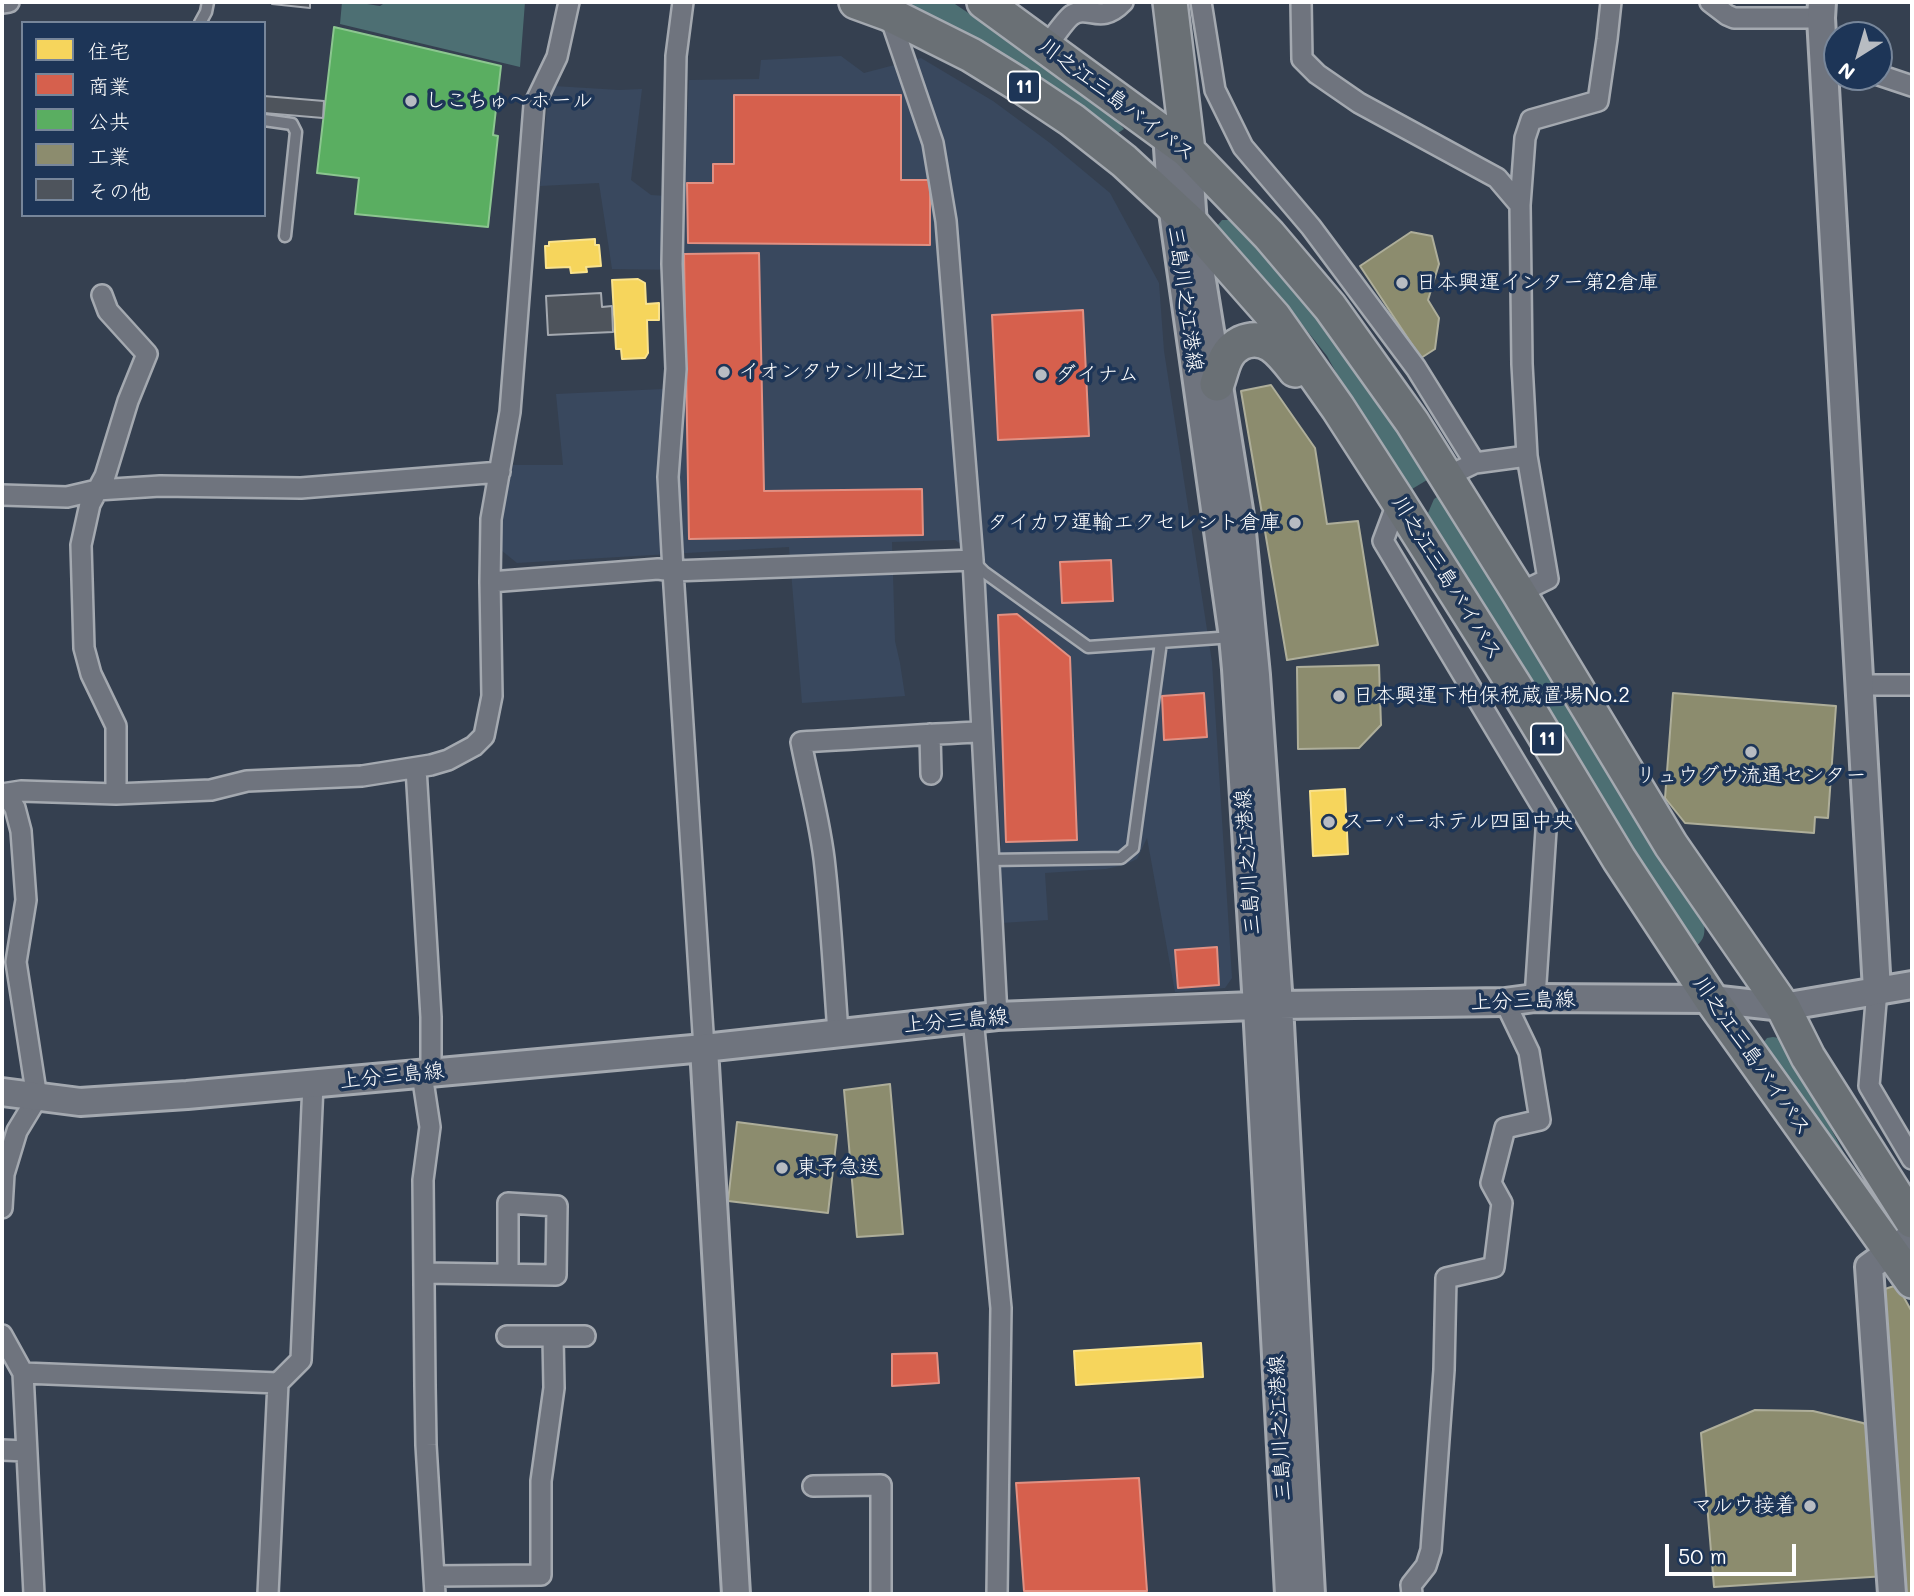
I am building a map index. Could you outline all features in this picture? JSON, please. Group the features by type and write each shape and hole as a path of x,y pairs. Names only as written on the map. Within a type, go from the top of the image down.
{"highway":[{"name":"川之江三島バイパス","path":"856,2 889,13 971,55 1072,120 1124,161 1182,215 1274,317 1338,408 1398,501 1516,688 1619,859 1711,999 1901,1243 1912,1281"},
{"name":"川之江三島バイパス","path":"984,2 1177,143 1269,234 1330,307 1412,422 1460,470 1519,593 1671,845 1783,1007 1808,1057 1912,1221"},
{"path":"1154,2 1177,143"},
{"path":"1170,2 1177,143"},
{"path":"1217,384 1226,357 1237,345 1258,339 1270,343 1398,501"}],"main road":[{"path":"1833,91 1877,990"},
{"name":"三島川之江港線","path":"1177,143 1185,305 1233,637 1268,1006"},
{"name":"三島川之江港線","path":"1182,215 1217,384 1241,522 1256,675 1290,1594"},
{"name":"上分三島線","path":"2,1092 80,1102 187,1095 704,1048 985,1017 1535,999 1711,999 1783,1007 1912,985"},
{"path":"704,1048 736,1594"},
{"path":"1892,1594 1869,1267 1901,1243"}],"street":[{"path":"2,3 9,2"},
{"path":"2,1209 9,1135 37,1098 16,961 26,900 21,831 15,808 4,794 21,791 116,794 211,790 247,781 362,776 448,760 464,753 484,736 492,696 491,519 510,412 534,104 557,57 569,2"},
{"path":"682,2 676,56 672,264 676,369 668,477 704,1048"},
{"path":"1046,46 1072,15 1085,12 1102,15 1114,11 1124,2"},
{"path":"1201,2 1215,90 1243,147 1311,227 1416,368 1460,470 1527,456"},
{"path":"1301,2 1302,59 1317,74 1359,103 1497,178 1520,205"},
{"path":"1519,593 1548,579 1527,456 1522,364 1520,205 1525,138 1531,120 1598,101 1611,2"},
{"path":"1710,2 1734,18 1822,10"},
{"path":"889,13 933,143 946,221 973,560 989,860 985,1017 1001,1308 997,1594"},
{"path":"1893,80 1912,86"},
{"path":"102,295 108,311 147,354 128,401 105,476 90,504 81,545 84,648 91,674 116,726 116,794"},
{"path":"2,495 67,497 97,490 160,486 301,488 500,472"},
{"path":"1398,501 1383,541 1547,815 1535,999"},
{"path":"490,582 658,569 673,571 973,560"},
{"path":"1860,685 1912,685"},
{"path":"838,1033 825,867 817,810 808,782 801,742 982,732"},
{"path":"930,734 931,774"},
{"path":"416,768 431,1017 427,1073 430,1127 423,1180 426,1446 435,1585 541,1575 541,1481 554,1388 553,1337"},
{"path":"1877,990 1869,1086 1912,1159"},
{"path":"1412,1594 1411,1585 1426,1566 1431,1550 1444,1370 1446,1278 1494,1267 1502,1203 1491,1183 1505,1128 1540,1120 1529,1052 1505,1002"},
{"path":"268,1594 278,1383 301,1360 313,1084"},
{"path":"424,1273 509,1274"},
{"path":"2,1335 23,1373 34,1594"},
{"path":"507,1336 585,1336"},
{"path":"23,1373 278,1383"},
{"path":"2,1450 26,1451"},
{"path":"813,1486 881,1485 881,1594"}],"lane":[{"path":"201,21 208,2"},
{"path":"266,120 292,124 296,132 285,236"},
{"path":"973,560 984,572 1088,647 1233,637"},
{"path":"989,860 1121,858 1133,848 1161,642"}],"shaded area":[{"name":"イオンタウン川之江","path":"841,56 864,73 921,58 993,101 1050,143 1110,193 1159,283 1164,351 1212,662 1232,978 1225,988 1175,992 1147,838 1137,859 1124,865 1106,869 1045,873 1048,920 1001,923 998,882 1001,842 984,560 955,540 892,542 895,641 905,696 802,703 789,547 517,563 501,550 503,512 513,465 563,465 556,394 684,388 682,270 612,269 599,183 540,186 547,106 554,86 642,89 631,180 651,195 683,197 689,80 759,79 761,60"}],"green space":[{"path":"342,2 380,6 386,2 525,2 520,67 340,24"},
{"path":"888,2 952,2 1056,72 1110,113 1124,129 1111,134"},
{"path":"1222,220 1233,220 1286,275 1374,390 1427,480 1412,489 1408,487 1360,416 1327,356 1270,284 1217,226"},
{"path":"1443,493 1704,922 1704,936 1696,946 1688,945 1443,542 1428,513 1434,499"},
{"path":"1773,1037 1784,1042 1844,1153 1889,1225 1763,1050 1763,1043 1767,1038"}],"building: 住宅":[{"path":"595,239 595,245 599,245 601,266 586,267 587,272 571,273 570,267 546,268 545,246 549,246 549,242"},
{"path":"638,279 645,283 646,304 659,303 659,320 647,320 648,353 645,358 622,359 621,349 616,349 612,280"},
{"name":"スーパーホテル四国中央","path":"1345,789 1348,854 1313,856 1310,791"},
{"path":"1201,1343 1203,1377 1076,1385 1074,1351"}],"building: 商業":[{"path":"734,95 901,95 901,180 930,180 930,245 688,243 687,183 713,183 713,164 734,164"},
{"name":"イオンタウン川之江","path":"759,253 764,491 922,489 923,535 689,539 684,254"},
{"name":"ダイナム","path":"1083,310 1089,436 998,440 992,315"},
{"path":"1111,560 1113,601 1062,603 1060,562"},
{"path":"1017,614 1070,657 1077,840 1006,842 998,615"},
{"path":"1204,693 1207,737 1164,740 1162,696"},
{"path":"1217,947 1219,985 1178,988 1175,950"},
{"path":"937,1353 939,1383 892,1386 892,1354"},
{"path":"1139,1478 1147,1591 1024,1591 1016,1483"}],"building: 公共":[{"name":"しこちゅ～ホール","path":"334,27 501,66 493,135 498,136 488,227 355,214 359,178 317,173"}],"building: 工業":[{"name":"日本興運インター第2倉庫","path":"1411,232 1432,236 1439,264 1428,300 1439,318 1435,349 1421,358 1360,266"},
{"name":"タイカワ運輸エクセレント倉庫","path":"1271,385 1315,448 1327,524 1358,521 1378,645 1287,660 1241,391"},
{"name":"日本興運下柏保税蔵置場No.2","path":"1379,665 1381,725 1359,748 1298,749 1297,667"},
{"name":"リュウグウ流通センター","path":"1673,693 1836,706 1828,818 1815,817 1814,833 1685,823 1665,798"},
{"path":"890,1084 903,1234 857,1237 844,1090"},
{"name":"東予急送","path":"737,1122 837,1135 828,1213 728,1201"},
{"name":"マルウ接着","path":"1897,1285 1912,1312 1912,1594 1902,1594 1902,1575 1714,1587 1701,1433 1755,1410 1813,1411 1863,1423 1889,1437 1882,1290"}],"building: その他":[{"path":"310,2 310,8 272,4"},
{"path":"266,96 324,101 323,118 266,113"},
{"path":"601,293 602,307 612,306 613,332 548,335 546,296"}],"place":[{"name":"しこちゅ～ホール","path":"411,101"},
{"name":"日本興運インター第2倉庫","path":"1402,283"},
{"name":"イオンタウン川之江","path":"724,372"},
{"name":"ダイナム","path":"1041,375"},
{"name":"タイカワ運輸エクセレント倉庫","path":"1295,523"},
{"name":"日本興運下柏保税蔵置場No.2","path":"1339,696"},
{"name":"リュウグウ流通センター","path":"1751,752"},
{"name":"スーパーホテル四国中央","path":"1329,822"},
{"name":"東予急送","path":"782,1168"},
{"name":"マルウ接着","path":"1810,1506"}]}
